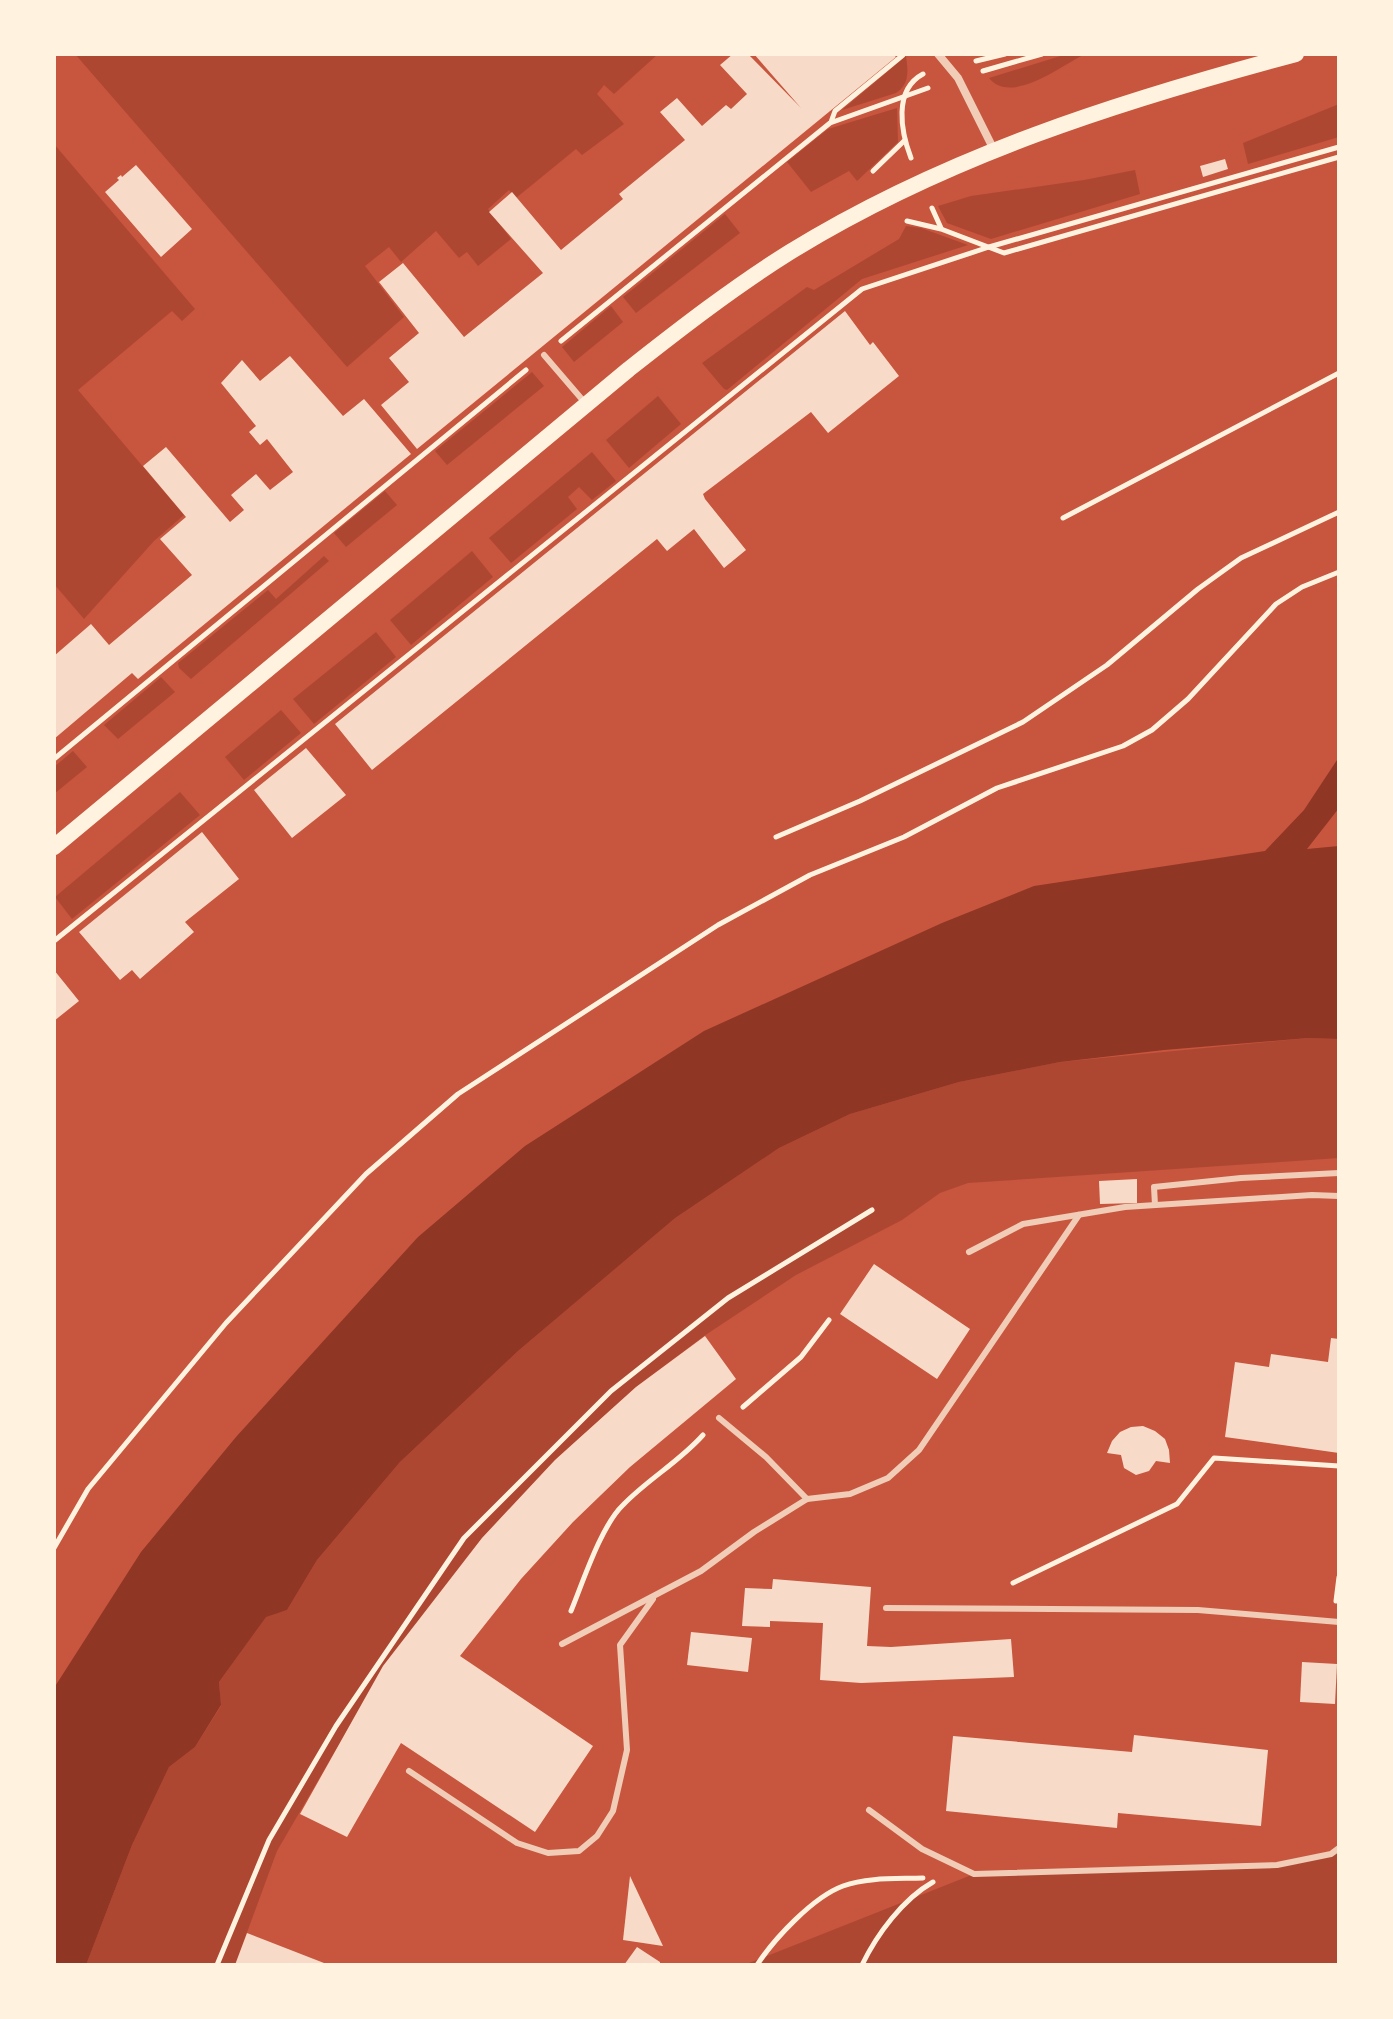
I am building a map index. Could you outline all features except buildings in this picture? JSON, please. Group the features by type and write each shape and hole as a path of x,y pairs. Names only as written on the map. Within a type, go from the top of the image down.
{"main road":[{"path":"54,847 587,404 711,305 789,253 883,200 994,150 1173,87 1296,54"}],"street":[{"path":"938,54 958,78 994,150"}],"lane":[{"path":"544,355 587,404"},
{"path":"1155,1205 1154,1187 1241,1178 1339,1173"},
{"path":"969,1252 1023,1224 1079,1215 1155,1205 1339,1196"},
{"path":"562,1644 701,1571 754,1532 807,1499 850,1494 888,1478 919,1450 1079,1215"},
{"path":"719,1418 766,1457 807,1499"},
{"path":"409,1771 517,1843 548,1853 579,1851 597,1836 613,1811 627,1750 620,1645 655,1596"},
{"path":"886,1608 1198,1610 1339,1622"},
{"path":"869,1810 922,1849 974,1874 1277,1865 1331,1854 1339,1848"}],"path":[{"path":"970,61 1005,54"},
{"path":"982,71 1042,54"},
{"path":"830,123 835,111 903,55"},
{"path":"910,155 904,141 902,117 905,97 912,81 922,74"},
{"path":"54,759 830,123 928,88"},
{"path":"867,177 904,141"},
{"path":"54,941 862,289 989,247 1339,147"},
{"path":"921,223 1004,253 1339,157"},
{"path":"932,207 941,229"},
{"path":"1063,518 1339,373"},
{"path":"776,837 860,801 1023,722 1107,665 1198,589 1241,558 1339,512"},
{"path":"54,1548 88,1489 226,1323 366,1174 458,1094 718,925 810,875 904,837 997,788 1123,746 1152,730 1188,699 1276,604 1302,587 1339,572"},
{"path":"217,1965 269,1840 336,1726 464,1538 611,1391 728,1298 872,1210"},
{"path":"562,1644 572,1610 611,1519 623,1504 689,1452 719,1418 739,1411 801,1357 829,1320"},
{"path":"962,1608 1177,1504 1214,1458 1339,1466"},
{"path":"757,1965 794,1919 841,1887 876,1879 941,1878 917,1892 892,1920 862,1965"}],"shaded area":[{"path":"75,54 658,54 614,94 604,85 597,94 624,124 582,155 576,149 516,198 509,190 488,209 511,239 478,266 467,252 459,258 436,231 401,262 389,247 365,266 404,317 347,367"},
{"path":"1067,54 1083,55 1049,75 1022,86 998,85 989,78"},
{"path":"906,56 907,77 901,89 842,110"},
{"path":"1339,104 1339,137 1248,164 1243,143"},
{"path":"897,108 898,142 857,181 849,171 811,192 787,162 828,129"},
{"path":"54,144 195,309 182,321 172,311 78,390 184,515 154,541 84,619 54,584"},
{"path":"1135,170 1140,194 991,239 947,223 938,206 971,196"},
{"path":"725,214 740,233 636,313 623,297"},
{"path":"906,226 921,228 968,245 862,279 727,390 702,363 807,287 814,290 899,239"},
{"path":"611,306 623,322 574,362 562,347"},
{"path":"532,372 544,386 447,465 435,451"},
{"path":"658,396 681,424 629,468 606,440"},
{"path":"592,452 616,481 592,500 579,487 568,497 577,509 511,563 489,538"},
{"path":"385,491 397,505 346,547 334,533"},
{"path":"472,551 493,577 411,645 390,620"},
{"path":"324,556 329,561 191,679 179,668 178,663 268,590 276,599"},
{"path":"376,632 396,657 314,724 293,699"},
{"path":"161,677 175,692 118,739 104,725"},
{"path":"281,710 301,733 244,780 225,757"},
{"path":"73,751 87,767 54,794 54,767"},
{"path":"1339,757 1339,808 1307,849 1339,846 1339,1039 1308,1038 1164,1050 1060,1062 959,1082 850,1114 779,1148 675,1218 518,1351 400,1462 317,1560 287,1610 266,1617 219,1682 221,1705 195,1747 169,1767 132,1845 86,1965 54,1965 54,1688 141,1552 236,1437 418,1237 525,1146 704,1031 942,923 1034,886 1265,851 1304,810"},
{"path":"180,792 200,815 72,919 55,897"},
{"path":"1308,1038 1339,1039 1339,1158 968,1183 940,1193 902,1220 796,1275 704,1336 636,1387 555,1460 482,1538 362,1705 277,1851 235,1965 86,1965 132,1845 169,1767 195,1747 221,1706 219,1682 266,1616 287,1610 317,1560 400,1462 518,1351 675,1217 779,1148 850,1114 959,1082 1060,1062"},
{"path":"1339,1848 1339,1965 744,1965 974,1874 1277,1865 1331,1854"}]}
